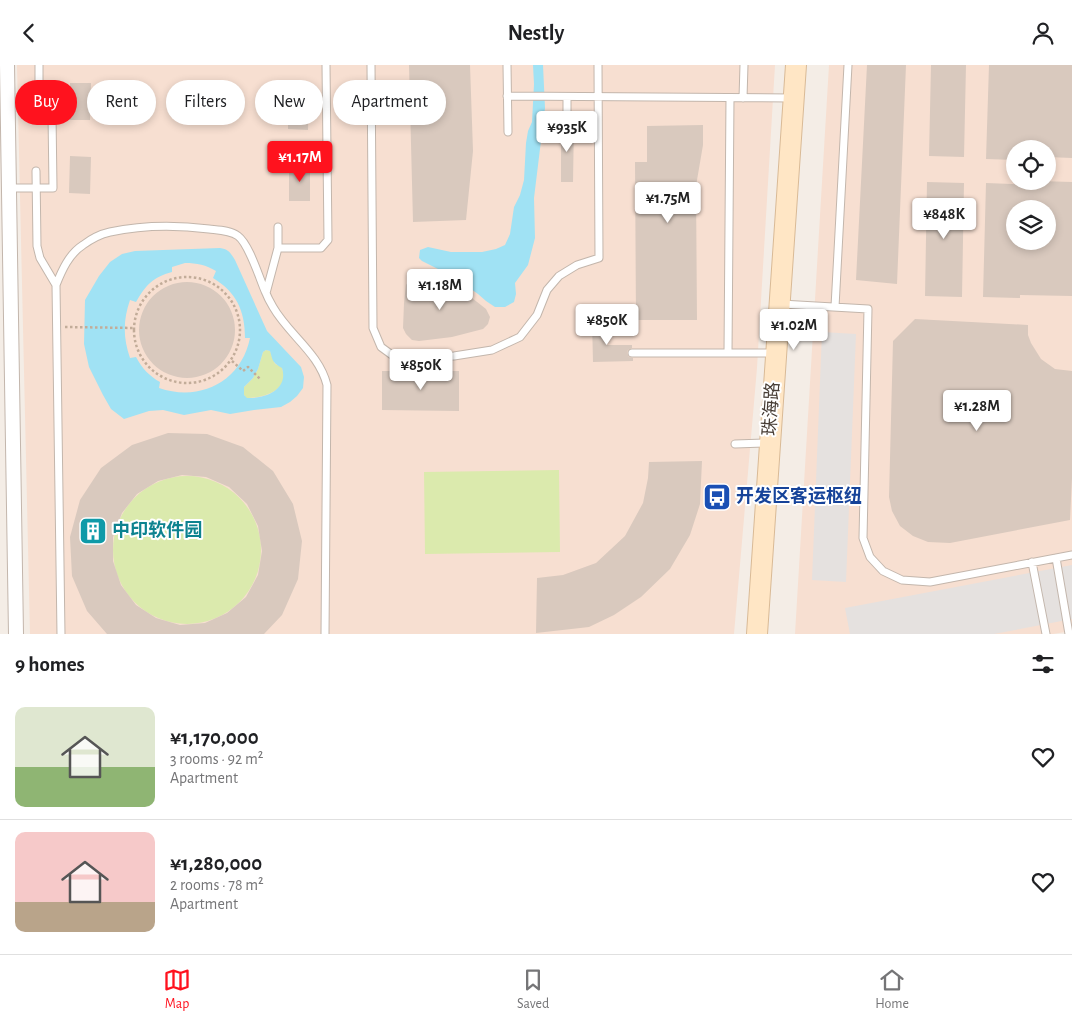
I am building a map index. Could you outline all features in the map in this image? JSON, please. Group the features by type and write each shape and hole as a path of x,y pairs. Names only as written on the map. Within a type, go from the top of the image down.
{"main road":[{"name":"珠海路","path":"757,634 796,65"}],"street":[{"path":"7,65 16,634"}],"lane":[{"path":"9,188 53,188 52,114 39,84 39,65"},
{"path":"278,248 321,248 328,240 326,65"},
{"path":"371,65 373,328 381,347 392,355 419,358 454,356 492,350 520,337 537,315 547,289 559,276 577,265 599,258 598,65"},
{"path":"507,65 508,132"},
{"path":"743,98 744,65"},
{"path":"835,307 848,65"},
{"path":"507,96 794,98"},
{"path":"567,97 568,122"},
{"path":"728,353 730,98"},
{"path":"36,171 37,246 40,258 56,285"},
{"path":"61,634 56,285 62,269 81,245 108,232 147,227 190,227 226,231 238,236 249,251 266,293 283,323 309,350 320,365 328,385 325,634"},
{"path":"266,293 278,248 278,227"},
{"path":"780,304 868,309 862,538 870,557 883,571 902,580 930,582 1072,555"},
{"path":"632,353 776,353"},
{"path":"735,444 770,443"},
{"path":"1056,558 1069,634"},
{"path":"1032,562 1046,634"}],"path":[{"path":"181,277 196,277 211,282 233,302 239,316 241,331 238,347 232,360 222,372 209,380 194,384 178,383 164,379 151,370 141,358 135,344 134,328 136,313 143,300 154,289 167,281 181,277"},
{"path":"56,327 134,328"},
{"path":"232,360 243,371 248,367 260,379"}],"shaded area":[{"path":"17,65 775,65 757,368 734,634 30,634 18,125 77,125 77,80 17,80"},
{"path":"829,65 1072,65 1072,631 1053,634 795,634"},
{"path":"822,332 856,334 846,582 812,580"},
{"path":"1072,565 1072,619 994,634 850,634 845,608"}],"green space":[{"path":"266,350 270,351 275,364 282,367 283,381 276,390 270,393 246,398 244,387 253,378 263,352"},
{"path":"559,470 560,552 425,554 424,472"},
{"path":"187,476 202,477 215,481 240,497 256,522 260,535 260,565 256,578 240,603 215,619 202,623 187,624 172,623 159,619 134,603 118,578 114,565 113,550 114,535 118,522 134,497 159,481 172,477"}],"water":[{"path":"533,65 543,65 545,108 534,198 535,238 528,265 515,283 516,294 514,302 505,307 495,307 454,277 422,261 419,258 420,250 428,247 451,252 482,252 505,245 510,234 514,207 524,180 526,143 532,122"},
{"path":"226,249 235,260 267,331 301,367 304,377 303,388 297,396 281,407 230,414 211,410 184,415 163,410 149,411 124,419 111,409 89,367 84,344 85,300 110,262 122,254 135,251","holes":["185,263 194,263 216,271 213,278 228,289 238,303 245,328 245,338 250,338 238,366 217,385 203,390 174,392 159,388 160,382 146,371 136,357 130,358 126,343 126,315 130,300 136,302 151,283 160,276 172,272 172,267","266,350 270,351 273,361 282,368 282,382 273,392 267,395 247,398 244,395 244,387 253,378 263,352"]}],"building":[{"path":"409,65 470,65 473,151 466,220 413,222 411,125 446,125 446,80 409,80"},
{"path":"867,65 906,65 897,284 856,280"},
{"path":"931,65 966,65 964,157 929,156"},
{"path":"989,65 1072,65 1072,158 1056,157 1056,140 1006,140 1006,160 986,159"},
{"path":"77,83 87,83 87,120 77,120"},
{"path":"561,122 567,127 574,122 573,182 561,182"},
{"path":"288,125 308,125 308,130 288,129"},
{"path":"703,125 703,145 696,186 697,320 636,320 635,162 647,162 647,126"},
{"path":"70,156 91,157 90,194 69,193"},
{"path":"289,164 310,164 310,201 289,201"},
{"path":"927,182 964,183 962,297 925,296"},
{"path":"1056,182 1072,182 1072,296 1020,295 1020,298 983,297 986,183 1006,184 1006,190 1056,190"},
{"path":"417,275 433,278 467,294 486,309 490,317 488,324 483,329 452,337 419,341 412,340 403,328 404,303 406,285 410,279"},
{"path":"187,282 205,286 221,296 231,312 235,330 231,348 221,364 205,374 187,378 169,374 153,364 143,348 139,330 143,312 153,296 169,286"},
{"path":"915,319 1028,325 1028,335 1031,343 1041,359 1055,369 1072,371 1070,520 950,543 928,542 913,536 900,526 892,511 889,497 893,341"},
{"path":"592,321 607,321 607,345 632,345 632,348 627,353 629,357 633,358 633,361 593,362"},
{"path":"382,371 459,371 459,411 382,410"},
{"name":"中印软件园","path":"168,433 207,434 243,447 273,471 293,504 302,541 298,579 282,615 264,634 107,634 87,611 72,576 70,537 80,500 101,468 132,445","holes":["182,475 206,477 229,487 247,504 258,526 262,551 258,575 246,597 227,613 205,623 180,625 156,618 136,605 121,585 113,561 113,537 122,513 137,494 158,481"]},
{"path":"702,461 700,504 690,535 670,569 641,597 614,615 589,627 536,633 537,578 563,575 596,563 625,536 643,503 649,462"}],"place":[{"name":"开发区客运枢纽","path":"717,497"},
{"name":"中印软件园","path":"93,531"}]}
